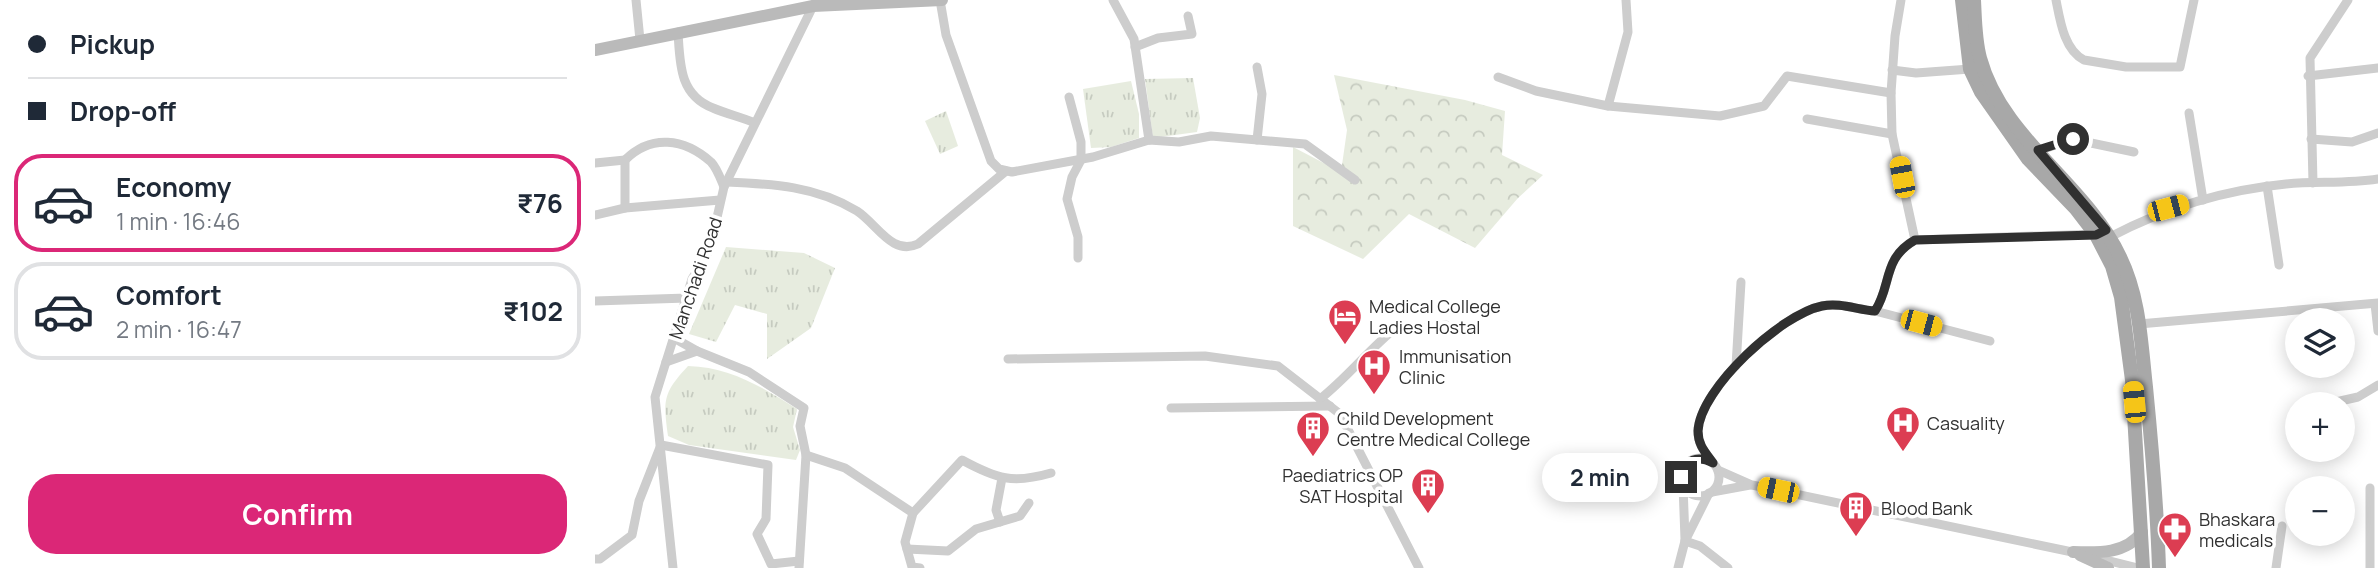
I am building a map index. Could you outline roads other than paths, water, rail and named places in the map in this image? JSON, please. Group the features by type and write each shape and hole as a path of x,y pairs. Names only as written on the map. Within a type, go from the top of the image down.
{"main road":[{"path":"595,50 815,3 941,0"},
{"path":"1962,0 1970,69 1981,92 2028,159 2104,234 2126,330 2138,446 2144,568"},
{"path":"1974,0 1980,58 1988,81 2024,135 2104,234 2131,281 2139,324 2156,494 2159,568"},
{"path":"2073,552 2100,553 2114,550 2134,543 2142,532"},
{"path":"2073,552 2108,568"}],"street":[{"path":"636,0 640,40"},
{"path":"941,0 946,35 995,167 1006,171 1081,160 1149,140 1179,142 1211,136 1305,144 1355,180"},
{"path":"1113,0 1135,47 1149,140"},
{"path":"1608,106 1628,32 1626,0"},
{"path":"1901,0 1892,69 1892,134 1915,240"},
{"path":"2056,0 2062,28 2075,56 2084,60 2159,69 2180,67 2194,0"},
{"path":"2313,183 2308,76 2312,54 2348,0"},
{"name":"Manchadi Road","path":"673,568 655,397 692,279 707,255 726,184 815,3"},
{"path":"1135,47 1158,38 1192,33 1188,16"},
{"path":"678,32 684,83 709,107 755,124"},
{"path":"1257,67 1262,94 1257,140"},
{"path":"2308,76 2378,68"},
{"path":"1892,69 1916,73 1970,69"},
{"path":"1498,77 1545,93 1608,106 1720,116 1764,106 1787,76 1891,93"},
{"path":"674,90 684,83"},
{"path":"1069,97 1081,142 1081,160 1072,177 1067,200 1079,237 1078,258"},
{"path":"2189,113 2203,200"},
{"path":"1807,119 1892,134"},
{"path":"2311,139 2352,142 2378,133"},
{"path":"2038,150 2073,139 2134,152"},
{"path":"595,163 625,160 639,145 657,142 683,146 712,163 726,184 806,188 859,212 899,247 907,249 918,244 1006,171"},
{"path":"625,160 625,208"},
{"path":"1875,311 1892,264 1904,246 1915,240 2104,234 2168,208 2267,186 2378,179"},
{"path":"2267,186 2280,265"},
{"path":"595,215 625,208 720,200"},
{"path":"1736,366 1741,282"},
{"path":"595,301 687,298"},
{"path":"2139,324 2377,303 2378,331"},
{"path":"1678,568 1685,541 1710,492 1717,486 1716,467 1699,445 1698,428 1708,403 1736,366 1777,329 1798,315 1832,305 1875,311 1990,341"},
{"path":"1321,399 1352,373 1380,341 1398,326 1419,329 1445,325"},
{"path":"595,559 600,559 632,535 639,501 661,445 768,465 766,519 757,534 771,564 799,564 806,455 800,426 804,408 749,372 697,351 674,338"},
{"path":"666,362 697,351"},
{"path":"1009,359 1205,356 1278,366 1340,414 1419,568"},
{"path":"2355,398 2378,385"},
{"path":"1171,408 1330,406"},
{"path":"806,455 845,468 913,513"},
{"path":"1685,541 1684,466 1693,459 1704,458 1752,485 2138,568"},
{"path":"920,568 912,567 905,542 913,513 962,460 992,477 1025,481 1051,473"},
{"path":"1000,522 996,510 1002,478"},
{"path":"1683,485 1695,495 1752,485"},
{"path":"2370,488 2374,532 2370,568"},
{"path":"907,549 948,551 976,529 1020,516 1029,503"},
{"path":"2276,568 2282,526"},
{"path":"1685,541 1700,546 1728,568"}],"place":[{"name":"Medical College Ladies Hostal","path":"1345,346"},
{"name":"Immunisation Clinic","path":"1374,396"},
{"name":"Casuality","path":"1903,453"},
{"name":"Child Development Centre Medical College","path":"1313,458"},
{"name":"Paediatrics OP SAT Hospital","path":"1428,515"},
{"name":"Blood Bank","path":"1856,538"},
{"name":"Bhaskara medicals","path":"2175,559"}]}
